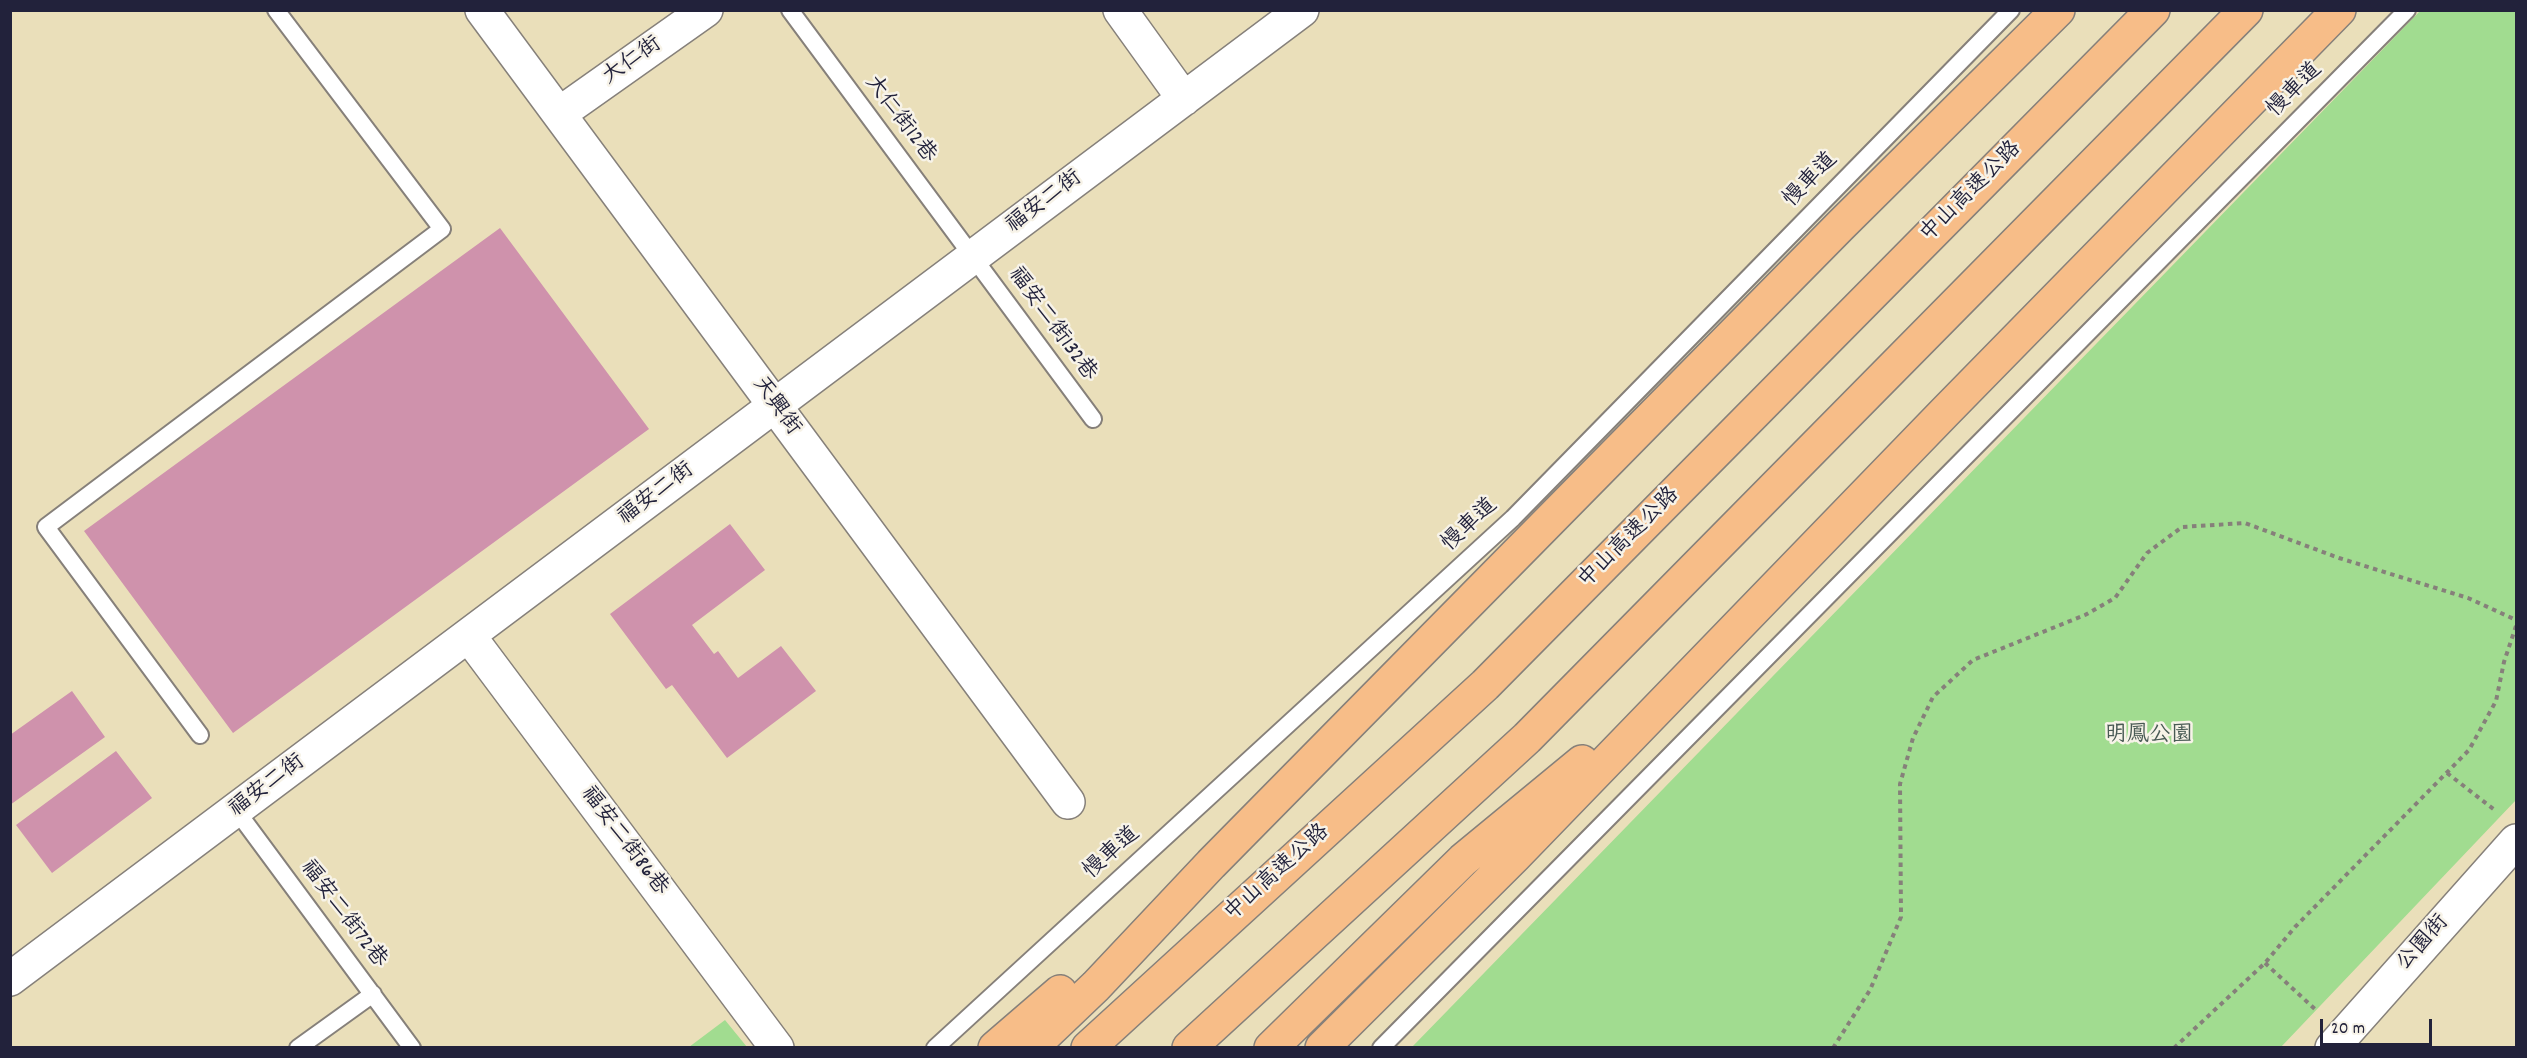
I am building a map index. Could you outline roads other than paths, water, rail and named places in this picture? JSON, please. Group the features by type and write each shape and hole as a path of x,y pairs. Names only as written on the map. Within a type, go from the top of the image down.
{"highway":[{"path":"1032,1047 1096,986 1211,864 1840,226 2058,10"},
{"name":"中山高速公路","path":"1088,1047 1485,685 2153,10"},
{"path":"1189,1047 1527,738 2246,10"},
{"path":"1322,1047 1515,856 2339,10"},
{"path":"1271,1047 1463,860 1551,786 1683,683"},
{"path":"995,1047 1211,864"}],"street":[{"name":"天興街","path":"482,10 1068,802"},
{"name":"大仁街","path":"559,114 706,10"},
{"path":"1120,10 1184,99"},
{"name":"福安二街","path":"10,979 1302,10"},
{"name":"福安二街86巷","path":"469,636 777,1047"},
{"name":"公園街","path":"2338,1042 2515,845"}],"lane":[{"path":"200,735 46,527 442,229 276,10"},
{"name":"大仁街12巷","path":"789,10 974,257"},
{"name":"慢車道","path":"935,1047 1513,518 2011,10"},
{"name":"慢車道","path":"1381,1047 2407,10"},
{"name":"福安二街132巷","path":"974,257 1093,419"},
{"name":"福安二街72巷","path":"236,810 412,1047"},
{"path":"298,1047 373,994"}],"park label":[{"name":"明鳳公園","path":"2149,737"}]}
